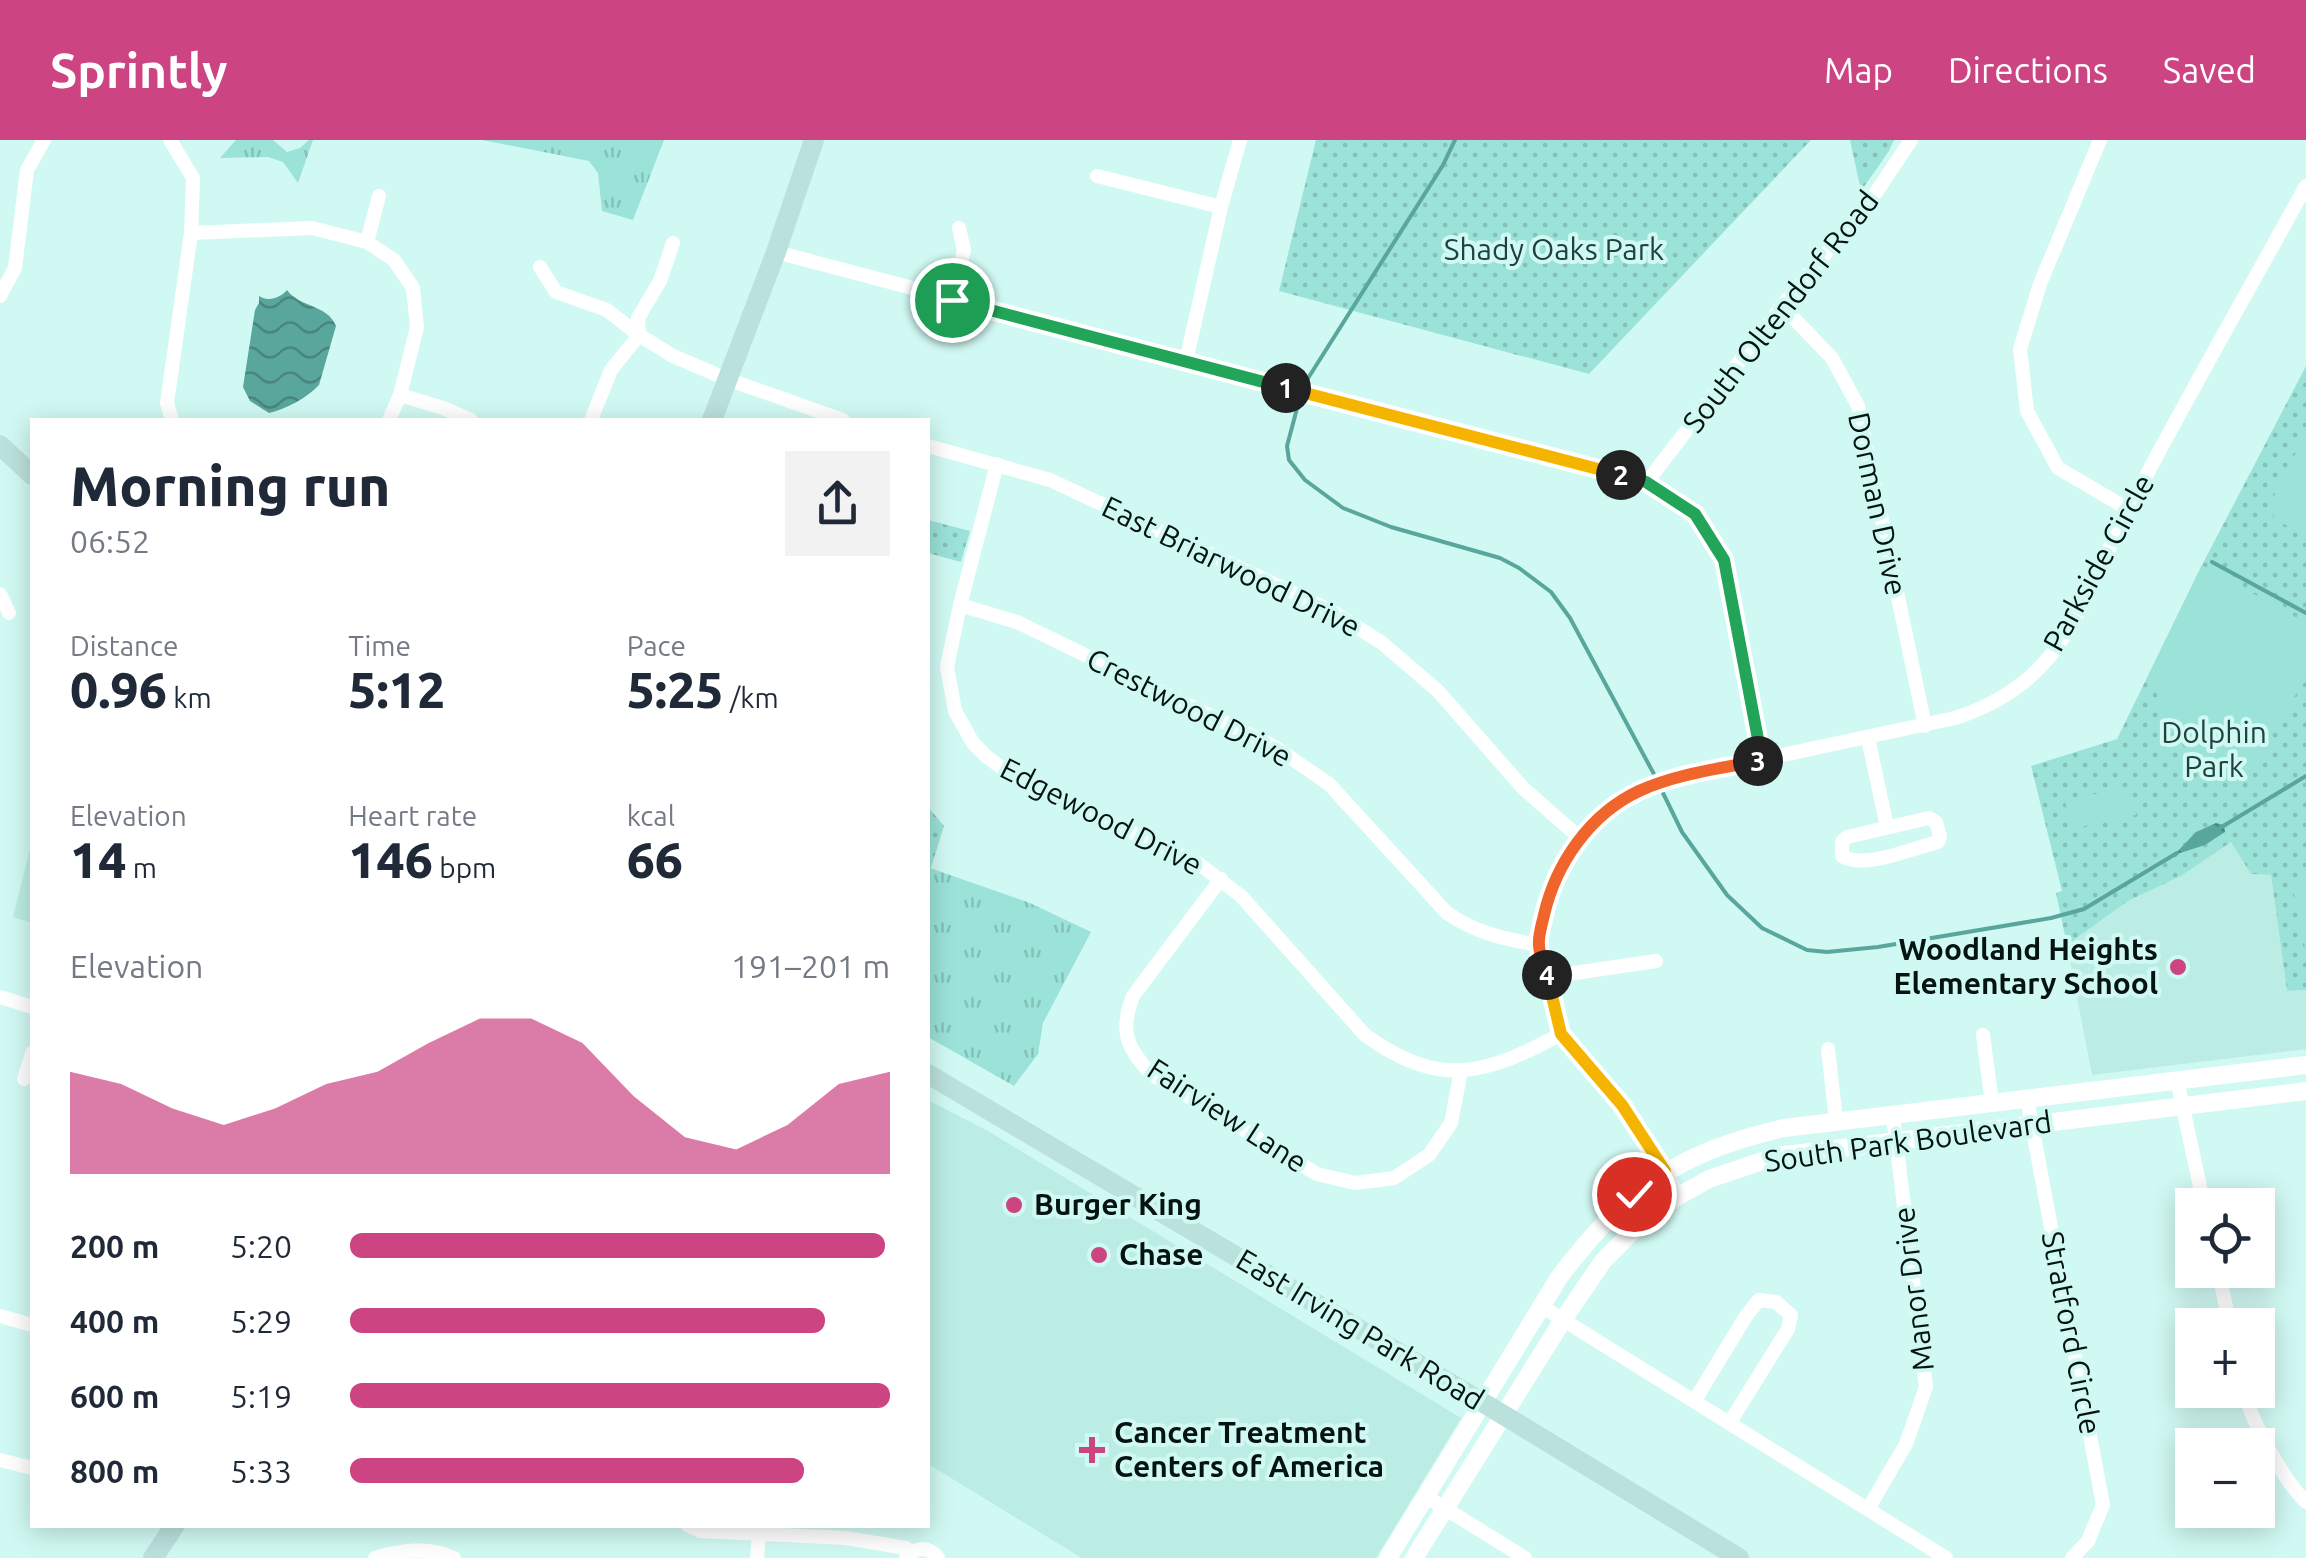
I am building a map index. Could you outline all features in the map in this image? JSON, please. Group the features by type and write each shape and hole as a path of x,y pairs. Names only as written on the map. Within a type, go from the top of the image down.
{"main road":[{"path":"713,418 814,140"},
{"path":"0,444 30,472"},
{"name":"East Irving Park Road","path":"930,1075 1739,1558"},
{"path":"159,1555 174,1528"}],"street":[{"path":"0,296 15,268 28,170 44,140"},
{"path":"170,140 193,178 192,233 167,402 171,418"},
{"path":"1186,362 1240,140"},
{"name":"South Oltendorf Road","path":"1646,482 1782,306 1873,197 1912,140"},
{"path":"2100,140 2040,284 2020,349 2028,411 2058,468 2128,510"},
{"path":"1096,176 1221,208"},
{"name":"Parkside Circle","path":"1538,944 1556,876 1580,839 1604,814 1637,792 1680,777 1925,726 1982,709 2020,686 2037,670 2078,613 2128,510 2306,186"},
{"path":"368,242 380,196"},
{"path":"192,233 312,228 368,242 394,260 413,288 417,327 400,395 390,418"},
{"path":"952,300 964,250 959,228"},
{"path":"592,418 612,370 639,335 638,318 660,281 673,243"},
{"path":"776,252 1646,482 1695,514 1724,560 1762,760"},
{"path":"540,267 556,292 607,310 674,356 837,418"},
{"name":"Dorman Drive","path":"1782,306 1832,358 1858,406 1925,726"},
{"path":"400,395 466,418"},
{"name":"East Briarwood Drive","path":"930,447 1070,488 1330,610 1382,643 1438,690 1524,788 1580,839"},
{"name":"Edgewood Drive","path":"997,464 946,667 954,711 986,757 1014,778 1198,864 1220,879 1241,896 1366,1035 1390,1052 1424,1066 1461,1071 1494,1066 1561,1034"},
{"path":"0,594 10,613"},
{"name":"Crestwood Drive","path":"960,605 1017,622 1275,748 1328,784 1447,912 1490,936 1538,944"},
{"path":"1868,738 1887,827"},
{"path":"1934,819 1939,840 1865,862 1842,856 1842,842 1847,837 1887,827 1934,819"},
{"name":"Fairview Lane","path":"1220,879 1133,996 1126,1013 1125,1031 1132,1052 1152,1074 1317,1174 1355,1184 1394,1178 1429,1156 1451,1122 1461,1071"},
{"path":"1538,944 1561,1034 1622,1105 1679,1195"},
{"path":"1548,977 1656,961"},
{"path":"0,998 30,1006"},
{"name":"South Park Boulevard","path":"1983,1035 1992,1103"},
{"name":"South Park Boulevard","path":"1828,1048 1836,1121"},
{"path":"24,1079 30,1060"},
{"name":"South Park Boulevard","path":"1388,1558 1560,1276 1634,1194 1665,1171 1739,1140 1784,1128 2306,1065"},
{"path":"2177,1080 2200,1188"},
{"name":"South Park Boulevard","path":"1414,1558 1594,1272 1642,1222 1679,1195 1730,1171 1778,1156 2306,1091"},
{"name":"Stratford Circle","path":"2027,1099 2103,1505 2088,1541 2072,1558"},
{"name":"Manor Drive","path":"1868,1508 1906,1444 1926,1387 1893,1116"},
{"path":"1695,1400 1759,1300 1776,1302 1791,1315 1788,1329 1730,1422"},
{"path":"1541,1306 1946,1558"},
{"path":"0,1316 30,1324"},
{"path":"2248,1408 2295,1491 2306,1502"},
{"path":"0,1460 30,1468"},
{"path":"1426,1496 1524,1558"},
{"path":"692,1528 700,1532 760,1530 846,1538 906,1548 909,1555 924,1548 938,1558"},
{"path":"757,1558 760,1530"},
{"path":"375,1558 412,1549 454,1558"}],"shaded area":[{"name":"Woodland Heights Elementary School","path":"2231,841 2251,874 2271,875 2287,991 2306,990 2306,1049 2092,1075 2067,945 2128,901 2181,876"},
{"path":"30,849 30,922 13,917"},
{"path":"930,1101 988,1131 1461,1418 1376,1558 1082,1558 930,1465"}],"green space":[{"path":"236,140 273,140 287,152 313,140 298,183 283,162 268,157 220,158"},
{"path":"482,140 664,140 633,220 602,211 598,173 589,161"},
{"name":"Shady Oaks Park","path":"1316,140 1811,140 1589,374 1279,291"},
{"path":"1850,140 1894,140 1861,191"},
{"name":"Dolphin Park","path":"2306,366 2306,990 2287,991 2271,875 2251,874 2231,842 2181,876 2128,901 2067,945 2056,893 2062,891 2031,766 2117,739"},
{"path":"2306,434 2306,537 2275,519 2272,505"},
{"path":"930,521 970,531 961,562 930,554"},
{"path":"2202,565 2306,623 2306,677 2239,791 2188,752 2161,708 2150,672"},
{"path":"2130,786 2136,815 2071,829 2065,801"},
{"path":"930,809 944,826 930,871"},
{"path":"930,868 1030,903 1091,932 1043,1023 1038,1054 1014,1086 930,1038"},
{"path":"2306,877 2306,952 2292,885"}],"water":[{"path":"287,290 326,314 336,326 319,385 296,402 269,413 250,401 243,387 259,296 274,298"},
{"path":"2216,823 2224,825 2225,832 2205,845 2174,855 2196,832"}],"waterway":[{"path":"1305,383 1455,140"},
{"path":"1299,401 1287,446 1289,460 1305,480 1343,508 1391,527 1500,558 1551,592 1570,618 1655,776"},
{"path":"2212,562 2306,613"},
{"path":"2220,828 2306,776"},
{"path":"1663,793 1682,832 1727,895 1762,928 1807,950 1878,947 2051,918 2084,909 2177,853"}],"place":[{"name":"Woodland Heights Elementary School","path":"2178,967"},
{"name":"Burger King","path":"1014,1205"},
{"name":"Chase","path":"1099,1255"},
{"name":"Cancer Treatment Centers of America","path":"1092,1450"}],"route":[{"path":"952,300 1646,482 1695,514 1724,560 1762,760 1654,785 1604,814 1580,839 1556,876 1538,944 1561,1034 1622,1105 1665,1171 1634,1194"}]}
